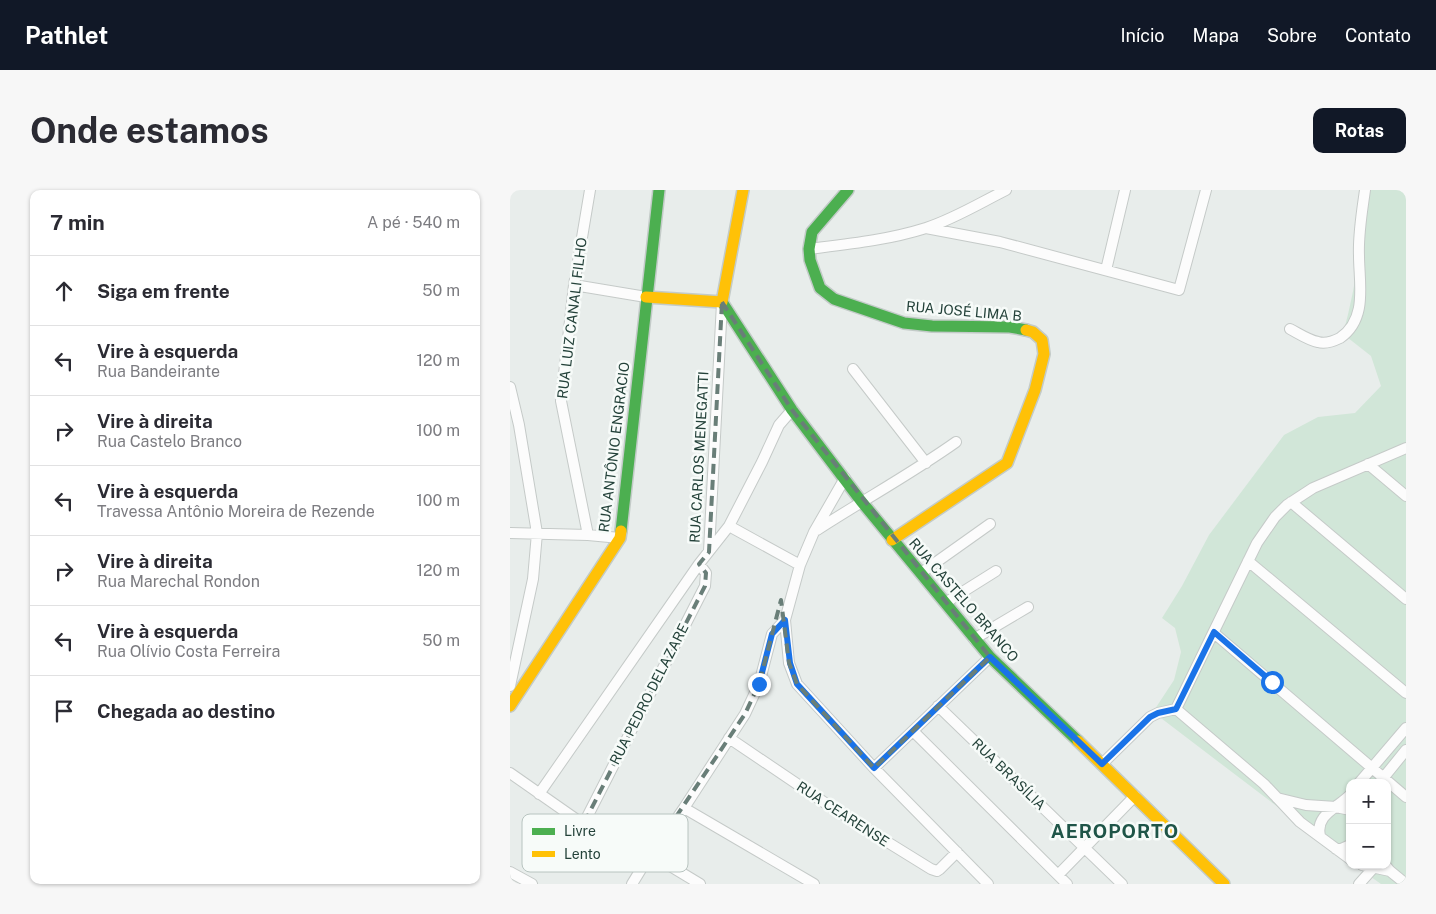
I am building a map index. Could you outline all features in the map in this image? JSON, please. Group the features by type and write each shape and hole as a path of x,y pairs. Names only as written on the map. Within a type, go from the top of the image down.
{"street":[{"name":"RUA LUIZ CANALI FILHO","path":"588,534 561,402 574,286 590,190"},
{"name":"RUA ANTÔNIO ENGRACIO","path":"510,706 620,538 659,190"},
{"name":"RUA CARLOS MENEGATTI","path":"539,794 709,552 722,302 743,190"},
{"path":"848,190 812,232 809,249 874,241 926,228 949,219 1006,190"},
{"path":"1106,270 1125,190"},
{"path":"926,228 1000,242 1179,290 1206,190"},
{"path":"1290,329 1318,342 1328,342 1337,340 1352,326 1357,316 1361,296 1359,256 1365,190"},
{"name":"RUA JOSÉ LIMA B","path":"809,249 810,260 820,288 834,299 904,322 932,326 1010,327 1033,332 1042,340 1044,354 1035,390 1007,463 892,540"},
{"path":"574,286 646,297 722,302"},
{"name":"RUA CASTELO BRANCO","path":"722,302 792,410 861,501 974,639 990,657 1224,884"},
{"path":"853,369 926,463"},
{"path":"510,387 520,424 537,533 533,579 510,686"},
{"path":"709,552 729,526 779,425 792,410"},
{"path":"814,532 861,501 926,463 956,442"},
{"path":"1176,709 1248,561 1275,517 1291,502 1313,488 1406,448"},
{"path":"1368,464 1406,496"},
{"path":"845,478 814,532 800,565 785,620 790,663 797,684 874,768 988,884"},
{"path":"1291,502 1406,599"},
{"path":"921,574 990,524"},
{"path":"729,526 800,565"},
{"path":"510,533 588,534 620,538"},
{"path":"1248,561 1406,693"},
{"name":"RUA PEDRO DELAZARE","path":"589,814 705,586 706,573 699,564"},
{"path":"945,603 996,571"},
{"path":"974,639 1028,607"},
{"path":"680,814 745,714 759,684 772,634 785,620"},
{"path":"1214,632 1372,768 1380,779"},
{"path":"874,768 990,657"},
{"name":"RUA BRASÍLIA","path":"938,706 1122,884"},
{"path":"1102,764 1150,717 1176,709"},
{"path":"1176,709 1264,784 1300,822 1346,855"},
{"path":"1362,779 1406,728"},
{"path":"913,731 1067,884"},
{"name":"RUA CEARENSE","path":"729,738 834,809 931,870 937,871 940,869 957,852"},
{"path":"1382,779 1406,750"},
{"path":"510,773 567,814"},
{"path":"1391,787 1406,797"},
{"path":"1058,875 1135,796"},
{"path":"1278,798 1318,807 1346,809"},
{"path":"1320,836 1319,826 1325,814 1346,798"},
{"path":"684,808 814,884"},
{"path":"1336,849 1346,847"},
{"path":"1359,884 1373,869"},
{"path":"1389,869 1406,884"},
{"path":"510,872 532,884"},
{"path":"632,884 639,872"},
{"path":"680,872 700,884"}],"highlighted area":[{"path":"722,302 792,410 990,657 874,768 797,684 789,663 781,600 759,684 745,714 643,866 583,825 705,586 706,573 699,564 709,552"}],"green space":[{"path":"1369,190 1406,190 1406,884 1381,884 1360,869 1391,869 1391,779 1346,779 1346,859 1153,712 1174,680 1181,652 1175,628 1162,618 1182,586 1209,535 1284,435 1318,417 1355,413 1381,386 1371,356 1343,334 1361,244"}],"traffic: fast":[{"path":"621,531 659,190"},
{"path":"848,190 812,232 809,249 810,260 820,288 834,299 904,323 932,326 1010,327 1026,330"},
{"path":"722,302 792,410 861,501 990,657 1078,741"}],"traffic: slow":[{"path":"722,302 743,190"},
{"path":"646,297 722,302"},
{"path":"892,540 1007,463 1035,390 1044,354 1042,340 1033,332 1026,330"},
{"path":"510,706 620,538 621,531"},
{"path":"1078,741 1224,884"}],"district":[{"name":"AEROPORTO","path":"1115,831"}],"route":[{"path":"759,684 772,634 785,620 790,663 797,684 874,768 990,657 1102,764 1150,717 1165,710 1176,709 1214,632 1272,682"}]}
